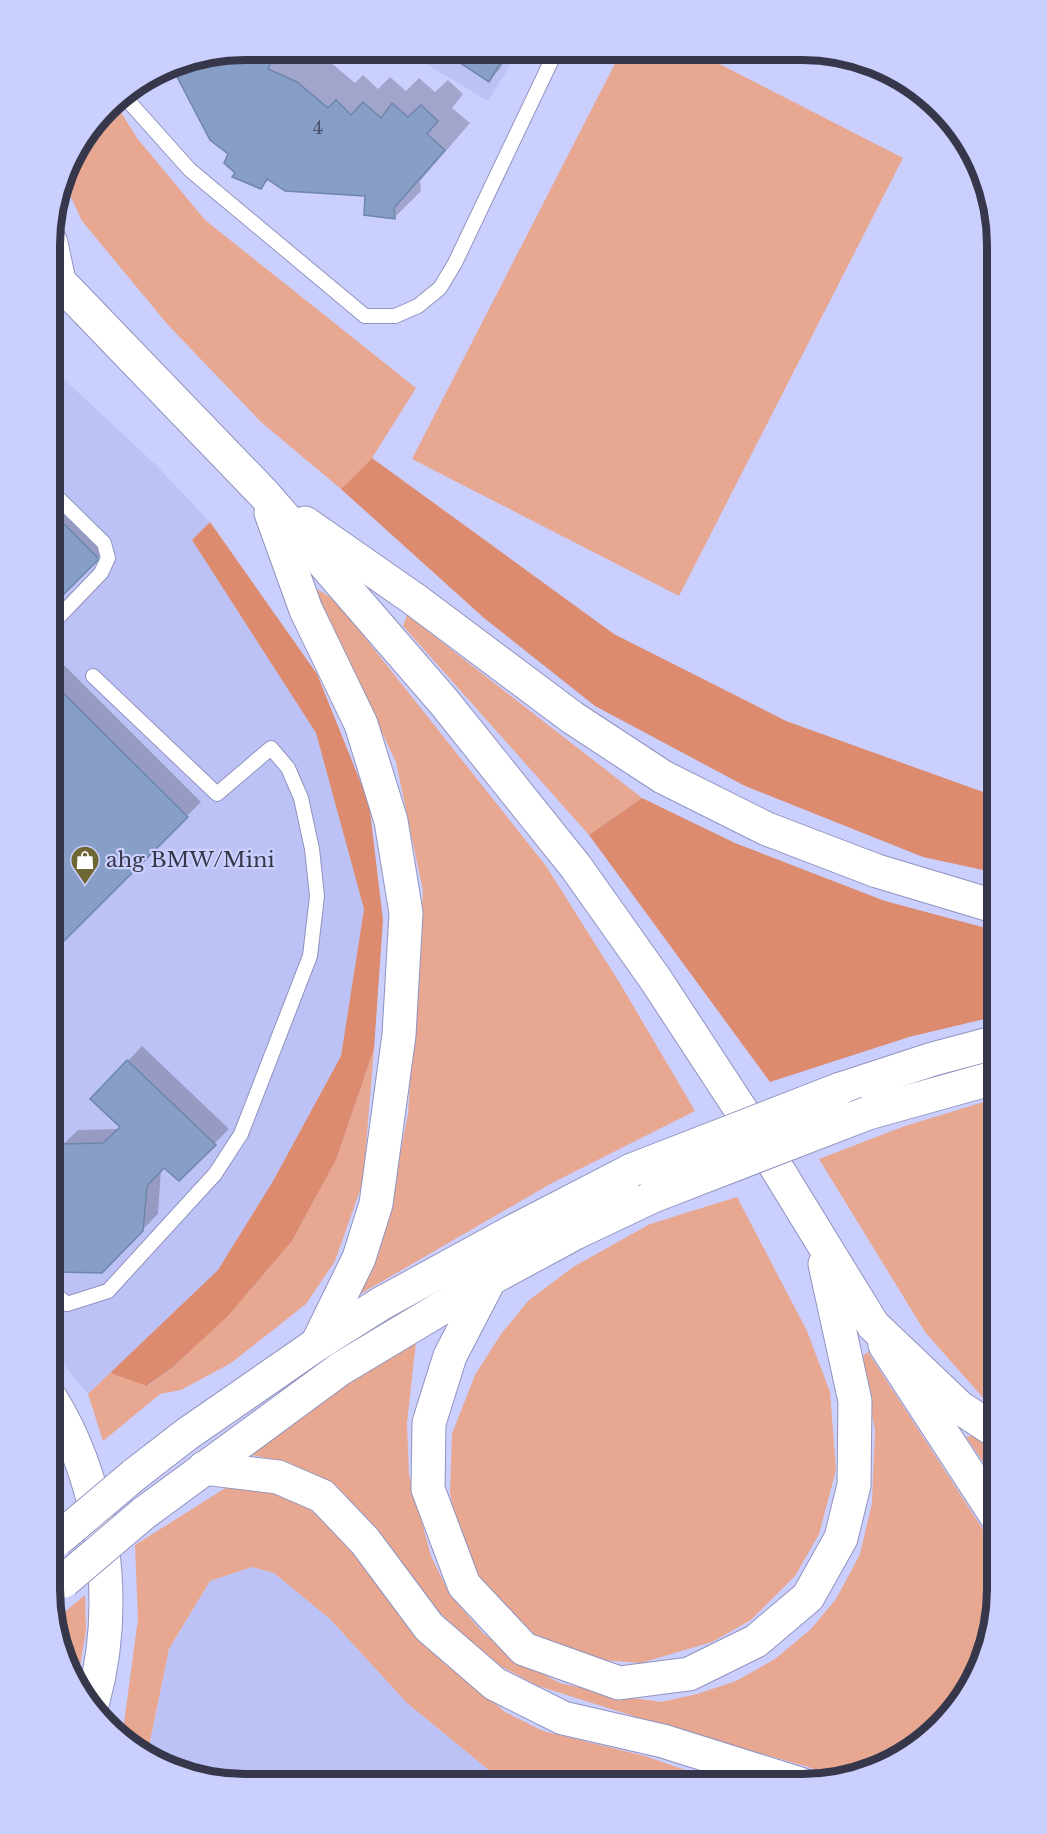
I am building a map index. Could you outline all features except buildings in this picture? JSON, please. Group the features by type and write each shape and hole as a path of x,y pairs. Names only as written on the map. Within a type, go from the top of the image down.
{"main road":[{"path":"60,282 264,494 444,702 576,867 656,980 730,1094 819,1239 987,1501"},
{"path":"264,494 414,599 573,718 663,777 768,829 877,871 987,904"},
{"path":"264,494 306,610 360,724 392,820 406,913 399,1035 376,1204 359,1258 317,1344"},
{"path":"60,1538 134,1475 187,1434 317,1344 382,1303 510,1233 632,1170 838,1090 933,1059 987,1045"},
{"path":"60,1584 144,1513 340,1369 490,1279 575,1233 653,1196 868,1113 987,1080"},
{"path":"490,1279 450,1356 429,1423 428,1489 464,1585 524,1649 619,1683 689,1674 756,1641 808,1597 841,1538 854,1485 855,1401 819,1239"},
{"path":"873,1324 959,1407 987,1425"},
{"path":"60,1417 81,1459 98,1522 105,1571 106,1619 100,1675 94,1696"},
{"path":"204,1468 278,1477 322,1496 365,1541 429,1627 495,1684 563,1718 663,1741 766,1774"}],"lane":[{"path":"129,101 190,170 356,309 365,316 395,316 418,306 440,288 455,263 552,60"},
{"path":"60,500 104,543 108,558 101,573 60,616"},
{"path":"60,1299 67,1305 108,1292 215,1174 241,1134 310,956 317,896 312,849 301,798 288,768 271,748 217,794 93,676"}],"shaded area":[{"path":"420,60 513,60 488,101"},
{"path":"617,60 712,60 903,158 679,596 412,459"},
{"path":"119,110 137,138 205,220 416,388 372,458 341,489 261,422 168,325 82,221 68,192 74,174 91,142"},
{"path":"60,375 157,466 210,522 192,540 316,733 364,909 341,1056 273,1181 218,1270 88,1394 60,1360"},
{"path":"372,458 614,634 786,721 987,793 987,871 923,857 745,786 595,706 484,618 341,489"},
{"path":"210,522 317,674 369,803 383,920 374,1049 336,1160 292,1241 229,1315 173,1367 147,1386 110,1373 218,1270 273,1181 341,1056 364,909 316,733 192,540"},
{"path":"312,586 335,600 546,866 621,985 695,1111 552,1183 343,1304 389,1209 408,1114 423,891 396,762"},
{"path":"407,615 642,798 589,835 403,626"},
{"path":"642,798 735,843 885,901 987,928 987,1018 909,1037 770,1082 589,835"},
{"path":"374,1049 363,1182 335,1261 306,1304 231,1363 181,1390 160,1394 103,1441 88,1394 110,1373 148,1386 173,1367 229,1315 292,1241 336,1160"},
{"path":"987,1101 987,1402 925,1332 819,1159 905,1126"},
{"path":"737,1197 807,1331 830,1392 836,1470 819,1534 795,1576 751,1620 712,1642 641,1663 588,1659 538,1637 507,1612 480,1580 459,1541 450,1493 452,1434 475,1375 501,1334 528,1301 573,1267 650,1224"},
{"path":"416,1342 407,1423 409,1475 431,1556 450,1595 483,1633 518,1661 560,1683 613,1695 661,1702 697,1694 736,1681 775,1659 811,1629 836,1599 860,1554 872,1503 875,1430 861,1357 868,1352 987,1536 987,1601 981,1637 973,1660 949,1701 933,1720 914,1736 884,1755 861,1764 823,1772 538,1686 493,1662 439,1612 367,1518 339,1489 290,1463 247,1454 353,1379"},
{"path":"979,1434 987,1444 987,1467 966,1437"},
{"path":"60,1476 63,1490 60,1493"},
{"path":"227,1487 265,1487 303,1504 343,1537 444,1658 505,1712 543,1731 645,1756 697,1774 494,1774 407,1703 330,1619 274,1573 252,1567 210,1581 169,1649 149,1746 123,1728 138,1619 135,1545"},
{"path":"251,1567 274,1573 330,1619 407,1703 494,1774 245,1774 197,1768 174,1760 149,1747 169,1650 210,1581"},
{"path":"85,1595 86,1631 79,1671 70,1648 62,1614"}],"place":[{"name":"ahg BMW/Mini","path":"85,886"}]}
